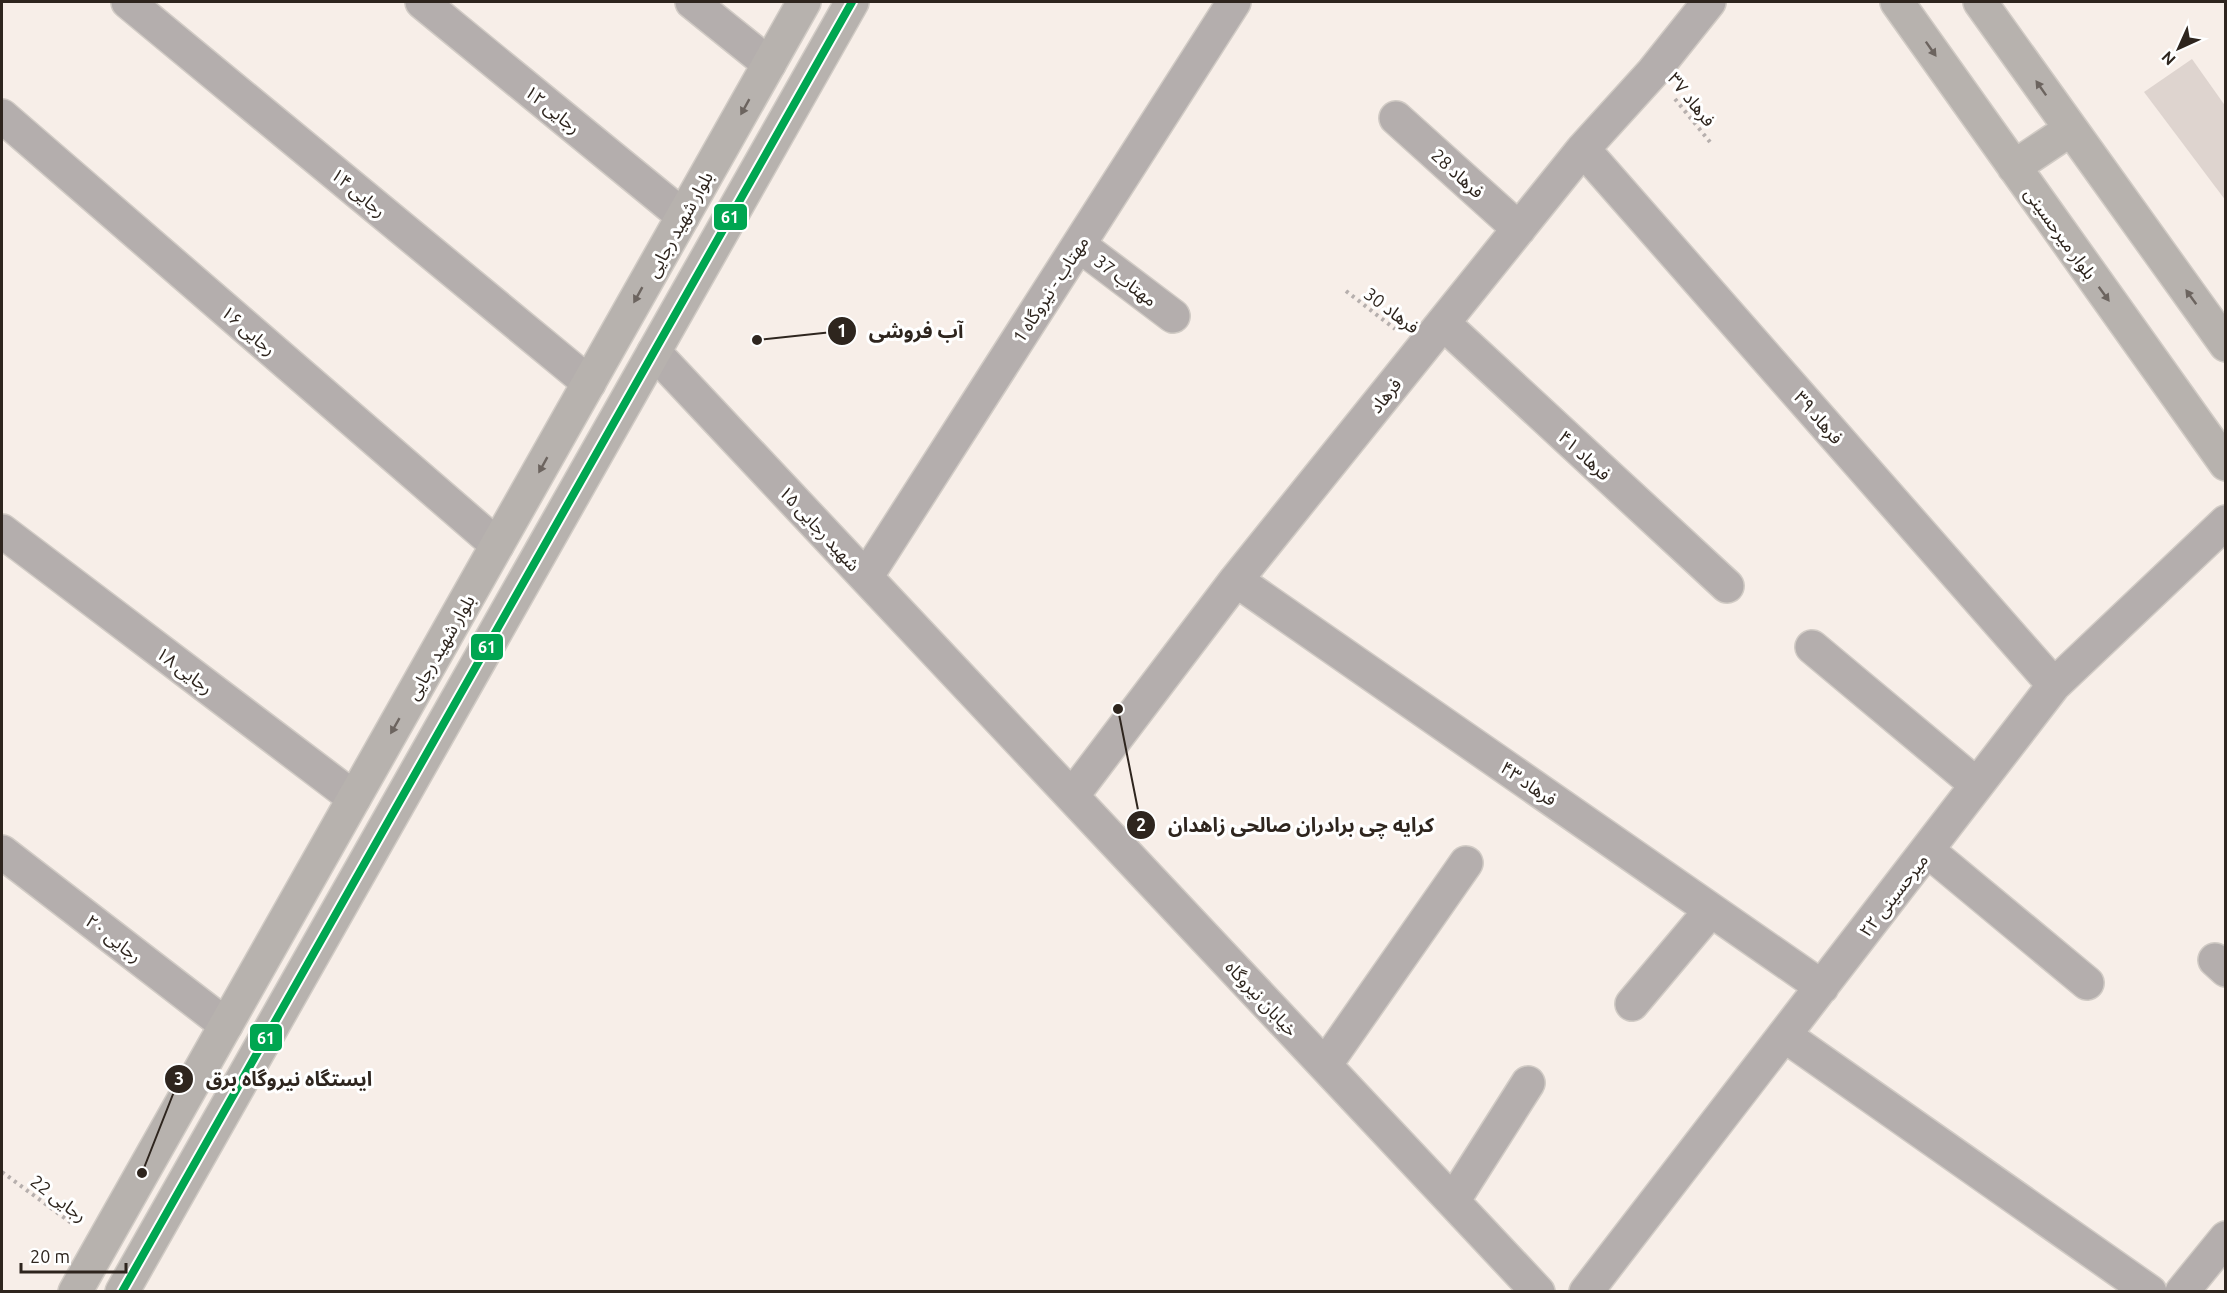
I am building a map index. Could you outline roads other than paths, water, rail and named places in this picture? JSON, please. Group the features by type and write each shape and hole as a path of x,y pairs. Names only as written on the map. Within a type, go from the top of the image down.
{"main road":[{"name":"بلوار شهید رجایی","path":"75,1292 804,2"},
{"path":"122,1292 852,2"},
{"name":"بلوار میرحسینی","path":"1897,2 2226,464"},
{"path":"1980,2 2226,345"},
{"path":"2014,167 2071,129"}],"street":[{"name":"رجایی ۱۴","path":"128,2 589,383"},
{"name":"رجایی ۱۲","path":"422,2 683,216"},
{"path":"692,2 769,63"},
{"name":"مهتاب - نیروگاه 1","path":"866,577 1234,2"},
{"name":"فرهاد","path":"1072,796 1236,580 1583,149 1653,72 1709,2"},
{"name":"رجایی ۱۶","path":"2,116 497,545"},
{"name":"فرهاد 28","path":"1396,118 1519,229"},
{"name":"فرهاد ۳۹","path":"1583,149 2054,685"},
{"name":"مهتاب 37","path":"1079,245 1173,316"},
{"name":"فرهاد ۴۱","path":"1443,323 1726,586"},
{"name":"شهید رجایی ۱۵","path":"654,352 986,704"},
{"name":"میرحسینی ۲۲","path":"1586,1292 2054,685 2226,522"},
{"name":"رجایی ۱۸","path":"8,536 354,798"},
{"name":"فرهاد ۴۳","path":"1236,580 1821,987"},
{"path":"1812,647 1977,785"},
{"name":"خیابان نیروگاه","path":"986,704 1538,1292"},
{"path":"1927,850 2087,983"},
{"name":"رجایی ۲۰","path":"2,852 226,1025"},
{"path":"1325,1065 1466,863"},
{"path":"1632,1004 1711,910"},
{"path":"1784,1035 2150,1292"},
{"path":"1453,1201 1528,1083"},
{"path":"2182,1292 2226,1238"}],"place":[{"name":"آب فروشی","path":"757,340"},
{"name":"کرایه چی برادران صالحی زاهدان","path":"1118,709"},
{"name":"ایستگاه نیروگاه برق","path":"142,1173"}]}
